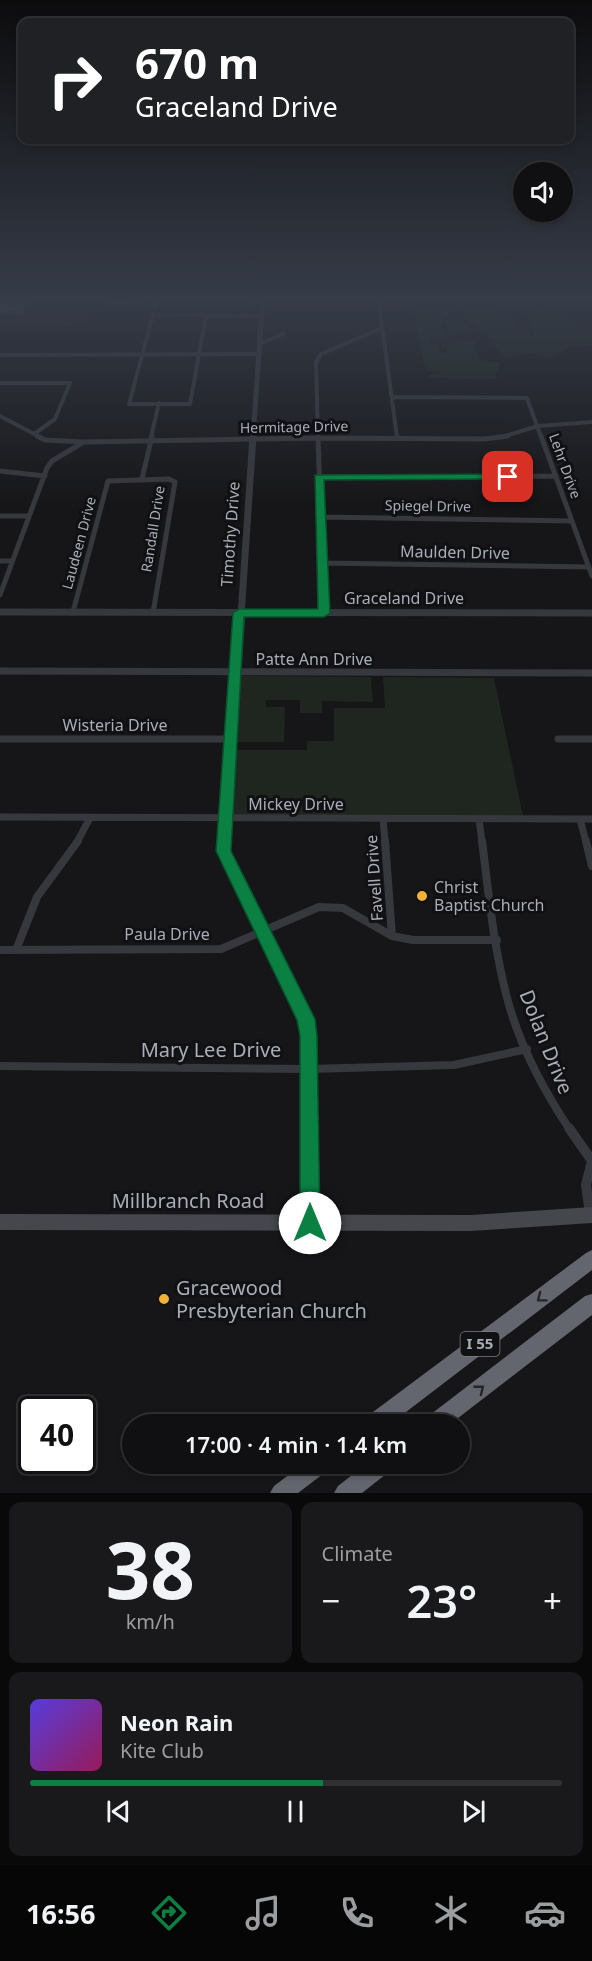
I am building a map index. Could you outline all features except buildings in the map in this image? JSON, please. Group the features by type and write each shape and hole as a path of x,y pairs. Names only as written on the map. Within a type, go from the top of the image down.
{"highway":[{"name":"I 55","path":"387,1414 590,1261"},
{"name":"I 55","path":"447,1414 592,1303"},
{"path":"281,1493 307,1474"},
{"path":"352,1489 371,1474"}],"main road":[{"name":"Millbranch Road","path":"0,1222 471,1223 591,1215"}],"street":[{"path":"139,366 129,404 190,404 198,366"},
{"name":"Timothy Drive","path":"257,366 224,851 306,1019 309,1069 310,1223"},
{"path":"316,366 324,613"},
{"path":"388,366 397,438"},
{"path":"0,383 70,383 58,417 49,427 34,434"},
{"name":"Lehr Drive","path":"392,396 527,398 592,576"},
{"path":"142,479 159,403"},
{"name":"Hermitage Drive","path":"0,416 55,442 319,438 484,439 504,437 537,426 592,422"},
{"path":"0,595 28,516 52,461 84,442"},
{"path":"0,471 45,476"},
{"path":"319,477 556,476"},
{"name":"Laudeen Drive","path":"73,612 108,481 142,479"},
{"name":"Randall Drive","path":"142,479 169,479 175,482 153,613"},
{"path":"0,516 28,516"},
{"name":"Spiegel Drive","path":"321,517 572,521"},
{"path":"0,561 12,561"},
{"name":"Maulden Drive","path":"322,563 589,567"},
{"name":"Graceland Drive","path":"0,612 592,613"},
{"name":"Patte Ann Drive","path":"0,671 592,673"},
{"name":"Wisteria Drive","path":"0,739 230,739"},
{"path":"558,739 592,739"},
{"name":"Mickey Drive","path":"0,818 592,819"},
{"path":"16,950 29,911 47,880 83,837 90,818"},
{"name":"Favell Drive","path":"383,818 392,936"},
{"name":"Dolan Drive","path":"479,819 509,1005 553,1104 592,1161"},
{"path":"580,819 592,866"},
{"name":"Paula Drive","path":"0,950 221,949 319,908 344,908 392,936 413,940 497,940"},
{"name":"Mary Lee Drive","path":"0,1066 309,1069 454,1065 527,1049"},
{"path":"591,1215 586,1185 592,1161"}],"shaded area":[{"path":"425,366 498,366 495,379 429,378 429,375 440,374 440,372 426,371"},
{"path":"241,676 371,677 373,702 322,701 322,713 300,713 300,700 266,700 266,707 285,707 284,742 236,742"},
{"path":"383,677 494,678 523,816 230,814 234,750 307,750 307,741 334,741 334,708 385,708"}],"place":[{"name":"Christ Baptist Church","path":"422,896"},
{"name":"Gracewood Presbyterian Church","path":"164,1299"}],"route":[{"path":"310,1223 306,1019 230,868 224,851 239,613 324,613 319,477 508,477"}]}
